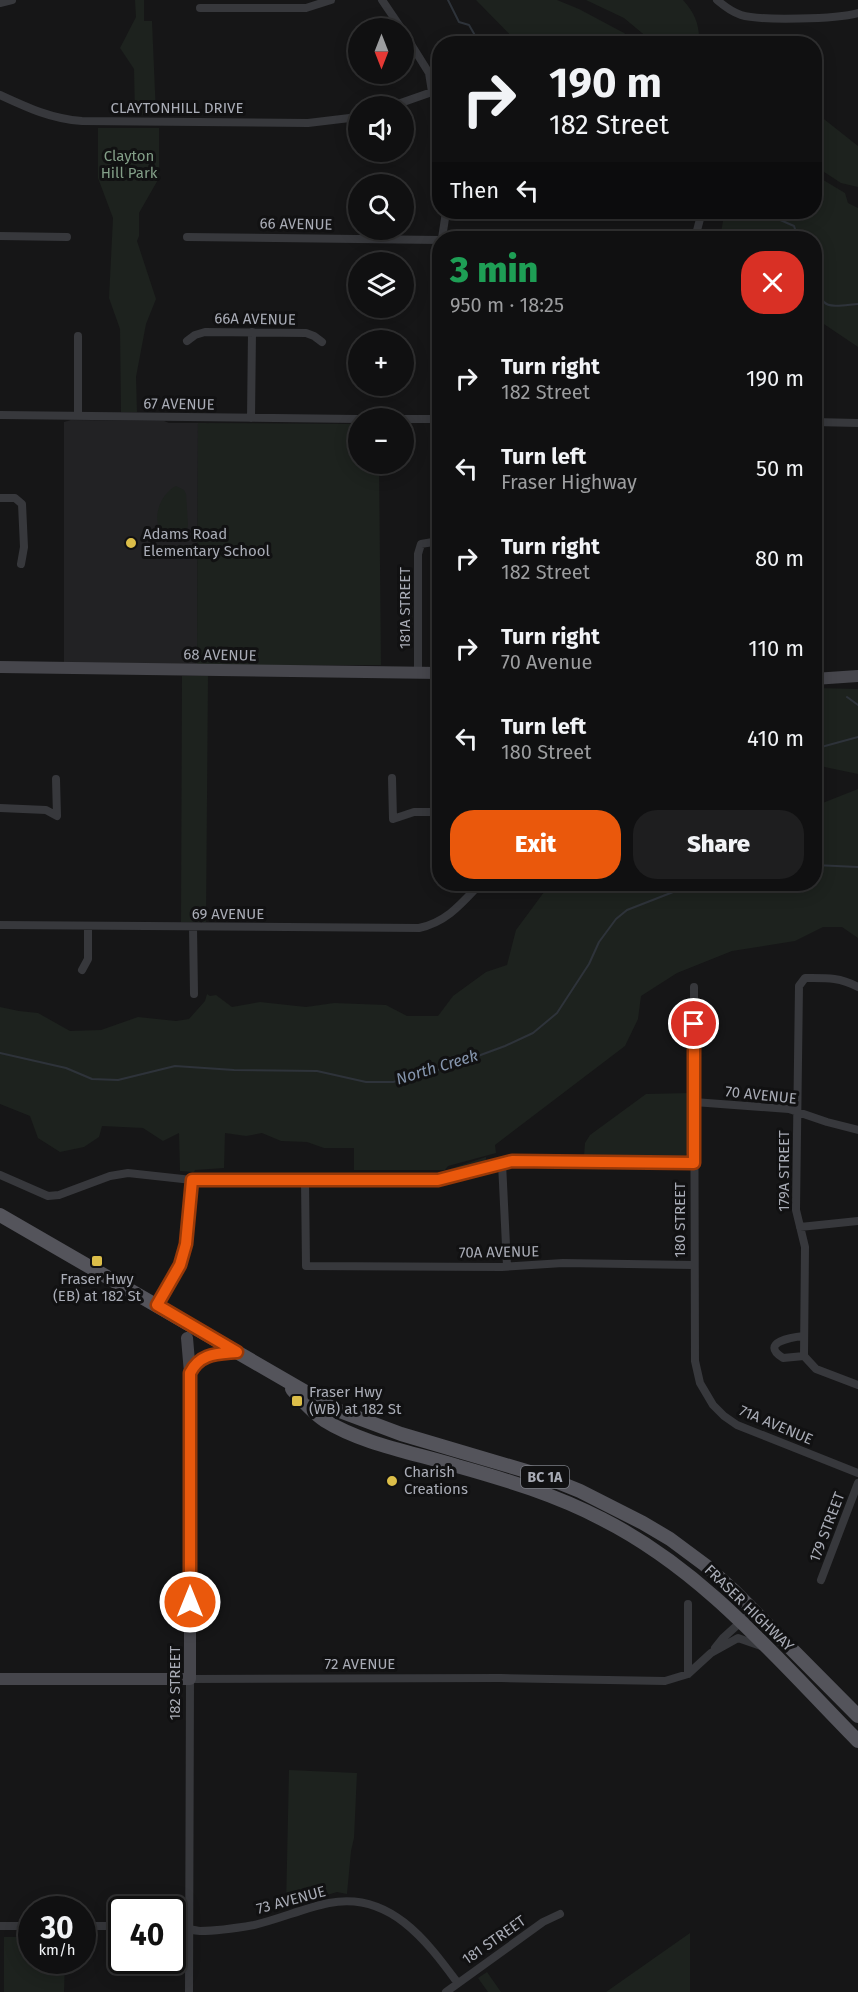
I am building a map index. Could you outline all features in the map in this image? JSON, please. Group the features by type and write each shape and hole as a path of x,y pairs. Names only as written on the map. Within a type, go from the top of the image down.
{"main road":[{"name":"FRASER HIGHWAY","path":"0,1215 337,1410 401,1434 543,1476 600,1500 670,1539 705,1565 754,1610 858,1716"},
{"name":"FRASER HIGHWAY","path":"277,1376 324,1420 361,1437 546,1493 605,1520 653,1549 692,1576 742,1621 858,1741"}],"street":[{"path":"0,3 12,0"},
{"path":"200,8 306,8 331,0"},
{"path":"382,0 394,18"},
{"path":"717,0 741,15 755,17 831,18 858,13"},
{"path":"414,49 429,73 432,92 414,98"},
{"name":"CLAYTONHILL DRIVE","path":"0,95 40,114 61,120 308,123 348,118"},
{"path":"697,231 700,219"},
{"path":"0,236 67,237"},
{"name":"66 AVENUE","path":"188,237 432,239"},
{"name":"66A AVENUE","path":"187,341 205,332 252,332 306,333 322,342"},
{"path":"251,418 252,332"},
{"path":"78,336 78,416"},
{"name":"67 AVENUE","path":"0,415 348,419"},
{"path":"414,419 432,419"},
{"path":"822,422 858,423"},
{"path":"0,498 15,498 19,500 23,508 24,547 21,564"},
{"name":"181A STREET","path":"418,672 418,554 421,544 432,542"},
{"name":"68 AVENUE","path":"0,667 432,673"},
{"path":"822,678 858,676"},
{"path":"392,778 393,819 414,812 432,812"},
{"path":"0,808 46,810 57,816 56,779"},
{"name":"69 AVENUE","path":"0,925 410,929 429,926 452,914 473,891"},
{"path":"82,970 88,959 88,926"},
{"path":"193,927 194,994"},
{"name":"179A STREET","path":"804,1356 805,1247 796,1210 799,986 805,978 832,978 842,979 858,987"},
{"name":"180 STREET","path":"694,987 695,1346"},
{"name":"70 AVENUE","path":"694,1102 784,1108 858,1130"},
{"path":"0,1175 48,1196 59,1195 110,1176 128,1173 192,1180 438,1180 502,1163 694,1163"},
{"path":"502,1163 507,1266"},
{"path":"157,1305 180,1265 186,1244 192,1180"},
{"name":"70A AVENUE","path":"305,1180 306,1266 507,1266 563,1263 693,1265"},
{"path":"800,1227 858,1221"},
{"path":"804,1336 778,1342 776,1348 778,1354 783,1358 804,1356 816,1369 858,1385"},
{"name":"182 STREET","path":"187,1338 190,1373 189,1992"},
{"name":"71A AVENUE","path":"695,1346 695,1361 700,1383 713,1405 724,1416 737,1425 858,1473"},
{"path":"190,1373 200,1359 214,1354 237,1352"},
{"name":"179 STREET","path":"821,1580 858,1483"},
{"path":"688,1604 688,1674"},
{"name":"72 AVENUE","path":"0,1679 501,1678 665,1681 688,1674 754,1610"},
{"name":"72 AVENUE","path":"711,1653 738,1638 767,1648"},
{"name":"73 AVENUE","path":"186,1929 218,1930 256,1924 334,1902 370,1905 388,1911 415,1931 457,1982"},
{"name":"181 STREET","path":"446,1992 543,1922 560,1914"},
{"path":"0,1926 18,1926"}],"shaded area":[{"name":"Adams Road Elementary School","path":"71,420 198,423 197,665 64,663 64,422"}],"green space":[{"name":"Clayton Hill Park","path":"135,0 144,0 144,21 152,21 156,115 135,114 134,69 120,48 136,17"},
{"path":"476,0 557,0 579,9 628,36 511,36"},
{"path":"586,0 683,0 696,20 699,36 646,36 624,18"},
{"path":"822,118 858,146 858,187 841,183 822,171"},
{"name":"Clayton Hill Park","path":"98,128 159,128 159,178 139,213 137,241 156,299 146,324 136,377 137,412 121,412 120,329 109,298 113,218 98,178"},
{"path":"822,179 845,193 848,203 858,208 858,347 822,323 822,231 721,231 723,219 822,219"},
{"path":"198,423 348,424 348,474 379,474 381,665 197,665"},
{"path":"176,486 184,490 186,494 188,526 184,536 177,539 160,529 157,517 166,494"},
{"path":"182,676 208,676 206,922 181,922"},
{"path":"822,688 858,689 858,774 822,766"},
{"path":"858,789 858,938 842,927 823,927 795,941 732,951 677,973 641,996 638,1019 625,1046 495,1145 496,1153 448,1166 445,1170 354,1170 354,1148 324,1148 307,1142 281,1141 262,1133 246,1136 225,1133 224,1168 195,1170 194,1172 180,1171 179,1133 163,1141 143,1128 102,1126 99,1137 84,1147 60,1152 38,1138 30,1116 0,1104 0,1007 38,1013 70,1031 101,1030 138,1017 176,1021 189,1019 205,1001 207,994 216,995 232,1007 260,1002 306,1007 334,1003 386,1005 407,1016 438,1016 453,996 486,972 507,965 516,930 545,891 822,891 822,803"},
{"path":"690,1093 690,1147 685,1157 670,1159 666,1156 584,1156 585,1143 590,1135 646,1094"},
{"path":"486,1157 486,1161 438,1173"},
{"path":"354,1173 438,1173 432,1174"},
{"path":"289,1770 357,1773 354,1838 347,1894 337,1892 286,1907"},
{"path":"690,1933 690,1992 606,1992"},
{"path":"4,1937 18,1937 18,1974 65,1974 64,1992 4,1992"},
{"path":"487,1972 501,1992 488,1992 478,1978"}],"waterway":[{"path":"448,0 459,22 469,25 475,36"},
{"path":"778,219 794,226 796,231"},
{"path":"822,299 831,305 858,304"},
{"path":"847,697 858,705"},
{"path":"822,747 858,737"},
{"name":"North Creek","path":"822,865 858,867"},
{"name":"North Creek","path":"0,1053 66,1068 92,1079 118,1080 175,1066 234,1070 317,1071 366,1082 393,1082 448,1067 533,1033 557,1013 589,964 599,942 616,919 627,910 676,891"}],"place":[{"name":"Adams Road Elementary School","path":"131,543"},
{"name":"Fraser Hwy (EB) at 182 St","path":"97,1261"},
{"name":"Fraser Hwy (WB) at 182 St","path":"297,1401"},
{"name":"Charish Creations","path":"392,1481"}],"route":[{"path":"190,1602 190,1373 200,1359 214,1354 237,1352 157,1305 180,1265 186,1244 192,1180 420,1181 454,1177 512,1161 694,1163 694,1024"}]}
